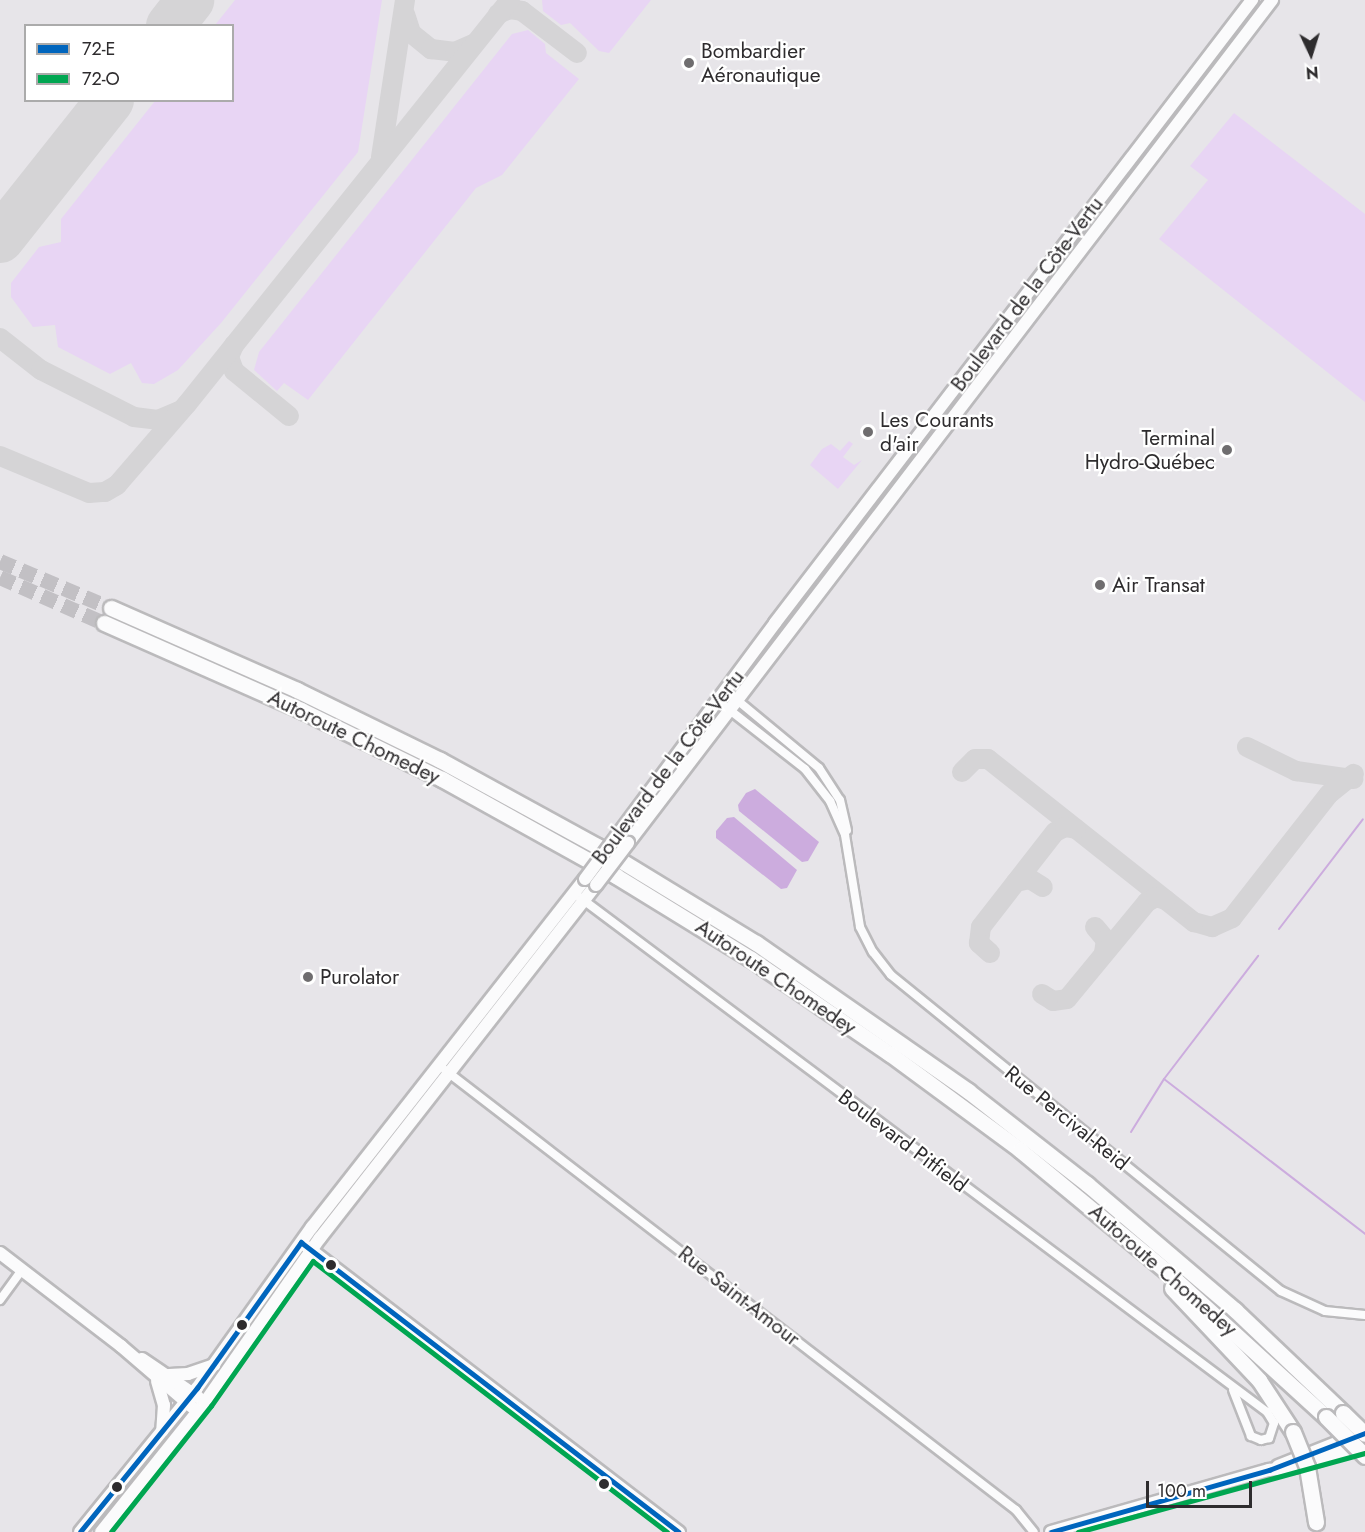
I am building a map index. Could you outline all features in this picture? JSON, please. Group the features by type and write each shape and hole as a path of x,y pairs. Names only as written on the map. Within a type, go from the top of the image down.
{"highway":[{"name":"Autoroute Chomedey","path":"111,608 297,690 449,765 597,846 756,943 904,1044 1079,1177 1235,1310 1365,1434"},
{"name":"Autoroute Chomedey","path":"104,623 400,758 667,906 891,1054 1020,1150 1124,1235 1326,1417 1365,1456"},
{"path":"1124,1235 1259,1380 1293,1432 1307,1467 1316,1529"}],"street":[{"name":"Boulevard de la Côte-Vertu","path":"591,882 617,836 721,695 1252,0"},
{"name":"Boulevard de la Côte-Vertu","path":"81,1532 189,1398 579,897 628,843 1272,0"},
{"name":"Rue Percival-Reid","path":"721,695 825,775 843,809 860,927 873,952 897,981 1281,1291 1325,1311 1365,1315"},
{"name":"Boulevard Pitfield","path":"579,897 1270,1416 1275,1427 1269,1437 1262,1440 1251,1436 1233,1390"},
{"name":"Rue Saint-Amour","path":"444,1070 1012,1506 1034,1532"},
{"name":"Boulevard de la Côte-Vertu","path":"101,1532 201,1407 306,1246"},
{"path":"306,1246 679,1532"},
{"path":"0,1253 201,1407"},
{"path":"0,1300 22,1270"},
{"path":"163,1378 188,1374 214,1365"},
{"path":"162,1431 163,1378"},
{"path":"1269,1470 1305,1453 1365,1434"},
{"path":"1051,1532 1269,1470 1300,1466 1365,1444"}],"shaded area":[{"path":"235,0 382,0 358,152 221,323 178,370 154,384 142,383 131,363 110,374 58,347 55,325 33,327 11,297 11,283 39,247 61,242 61,219 154,102 234,102 234,24 216,24"},
{"path":"542,0 651,0 609,53 599,51 570,23 561,25 543,11"},
{"path":"528,30 545,44 546,53 579,79 502,175 476,188 308,400 284,383 277,391 254,370 259,352 512,34"},
{"path":"1234,113 1365,214 1365,402 1159,239 1208,180 1190,166"},
{"path":"849,441 853,444 843,457 854,465 862,460 838,489 810,465 822,449 831,444 840,451"},
{"path":"755,789 819,842 808,861 802,862 739,811 738,805 746,793"},
{"path":"734,817 797,870 787,888 781,889 716,838 716,831 727,818"}],"waterway":[{"path":"1279,929 1363,819"},
{"path":"1131,1132 1164,1079 1258,956"},
{"path":"1164,1079 1365,1234"}],"taxiway":[{"path":"381,157 405,0"},
{"path":"0,456 89,493 105,492 117,485 187,404 510,0"},
{"path":"498,14 510,9 522,11 577,53"},
{"path":"405,14 411,33 431,49 455,52 473,44"},
{"path":"0,244 29,202"},
{"path":"0,338 41,370 134,417 158,420 179,411"},
{"path":"234,345 229,357 234,371 289,416"},
{"path":"1247,747 1296,771 1353,779"},
{"path":"962,772 975,759 988,759 1194,922 1212,927 1232,918 1329,794 1354,774"},
{"path":"990,953 979,943 981,927 1055,832 1065,827 1076,829"},
{"path":"1016,882 1030,879 1043,887"},
{"path":"1042,994 1053,1001 1067,999 1147,902 1156,897 1166,900"},
{"path":"1095,927 1106,940 1104,953"}],"runway":[{"path":"172,24 190,0"},
{"path":"0,239 108,102"}],"tunnel":[{"path":"0,561 111,608"},
{"path":"0,577 104,623"}],"transit line":[{"name":"72-E","path":"80,1532 197,1388 301,1242 679,1532"},
{"name":"72-O","path":"111,1532 211,1406 313,1261 667,1532"},
{"name":"72-E","path":"1051,1532 1269,1470 1365,1433"},
{"name":"72-O","path":"1078,1532 1365,1453"}],"place":[{"name":"Bombardier Aéronautique","path":"689,63"},
{"name":"Les Courants d'air","path":"868,432"},
{"name":"Terminal Hydro-Québec","path":"1227,450"},
{"name":"Air Transat","path":"1100,585"},
{"name":"Purolator","path":"308,977"}]}
